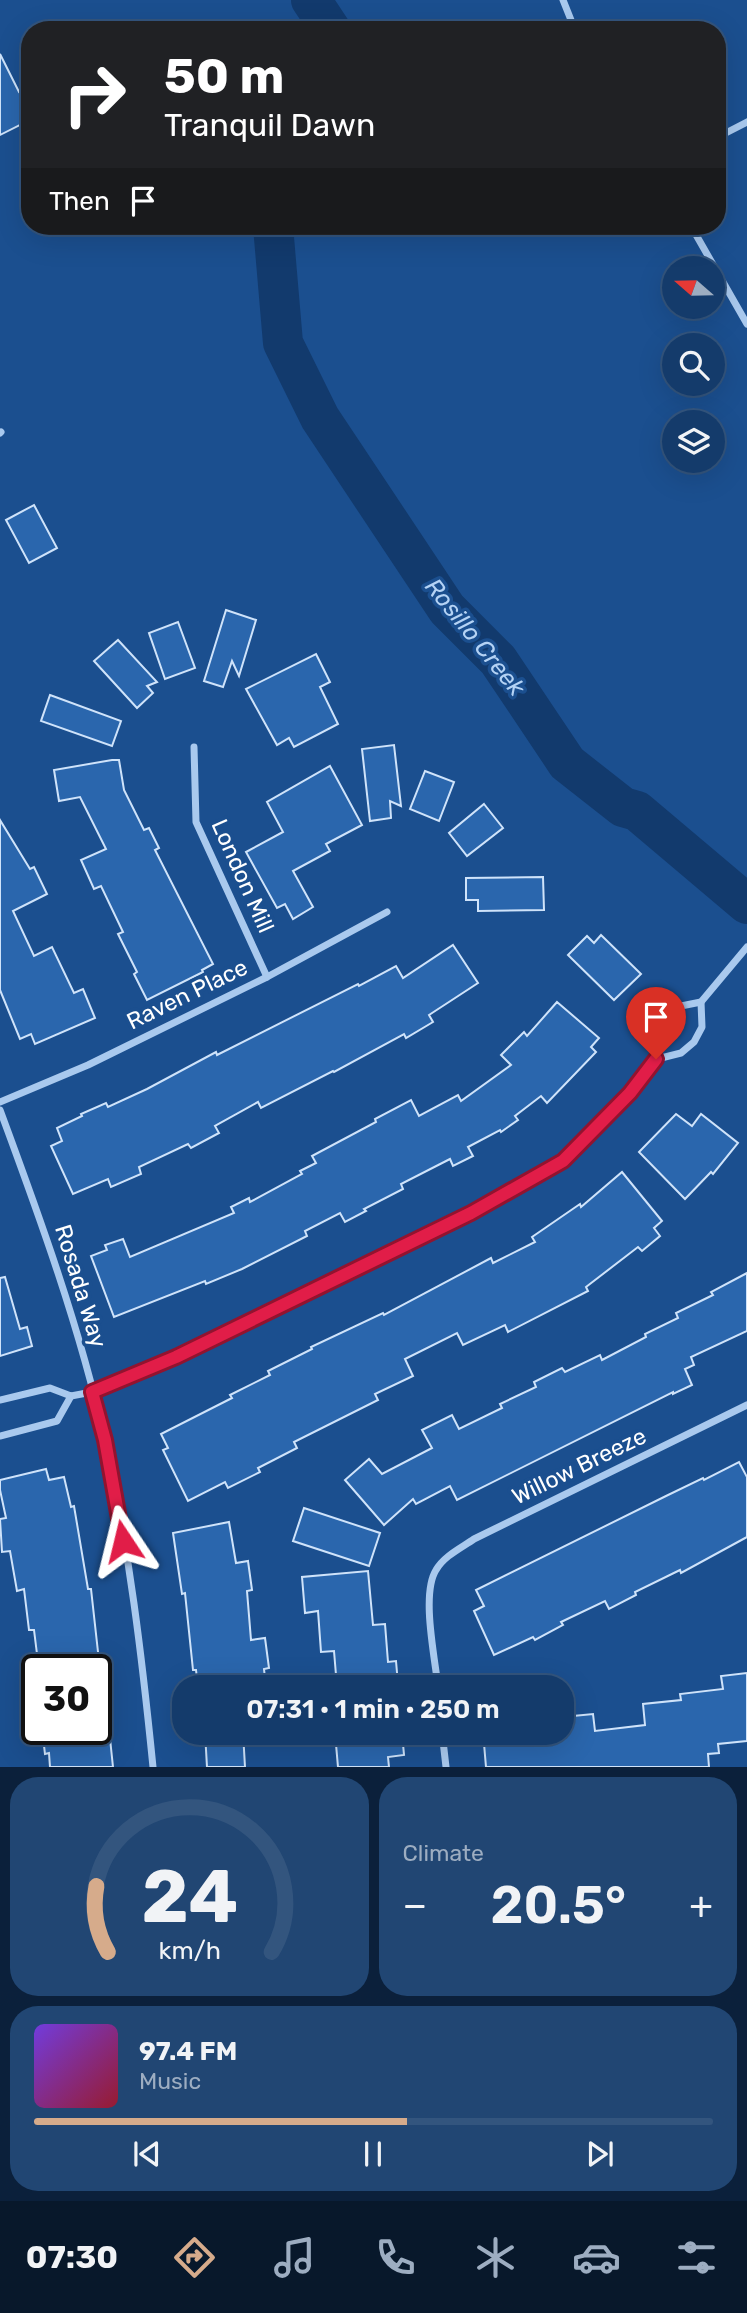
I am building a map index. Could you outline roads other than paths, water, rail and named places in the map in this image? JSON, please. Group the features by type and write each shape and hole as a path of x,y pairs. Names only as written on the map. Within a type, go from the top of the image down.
{"street":[{"path":"563,0 571,21"},
{"path":"726,133 747,122"},
{"path":"696,235 747,324"},
{"name":"London Mill","path":"194,747 197,821 267,976"},
{"name":"Raven Place","path":"0,1102 88,1065 267,976 387,912"},
{"path":"0,1400 50,1388 71,1396 92,1392 176,1357 471,1213 563,1161 630,1093 656,1059 656,1034 663,1018 676,1007 701,1002 744,950"},
{"path":"656,1059 681,1053 694,1042 702,1027 701,1002"},
{"name":"Rosada Way","path":"0,1110 43,1227 82,1353 105,1440 137,1617 153,1767"},
{"path":"0,1436 57,1421 71,1396"},
{"name":"Willow Breeze","path":"437,1675 428,1596 435,1571 446,1559 474,1539 747,1405"},
{"path":"443,1745 446,1767"}],"waterway":[{"name":"Rosillo Creek","path":"311,0 325,21"},
{"name":"Rosillo Creek","path":"274,235 283,343 320,418 447,609 498,660 567,763 623,807 637,811 747,904"}]}
